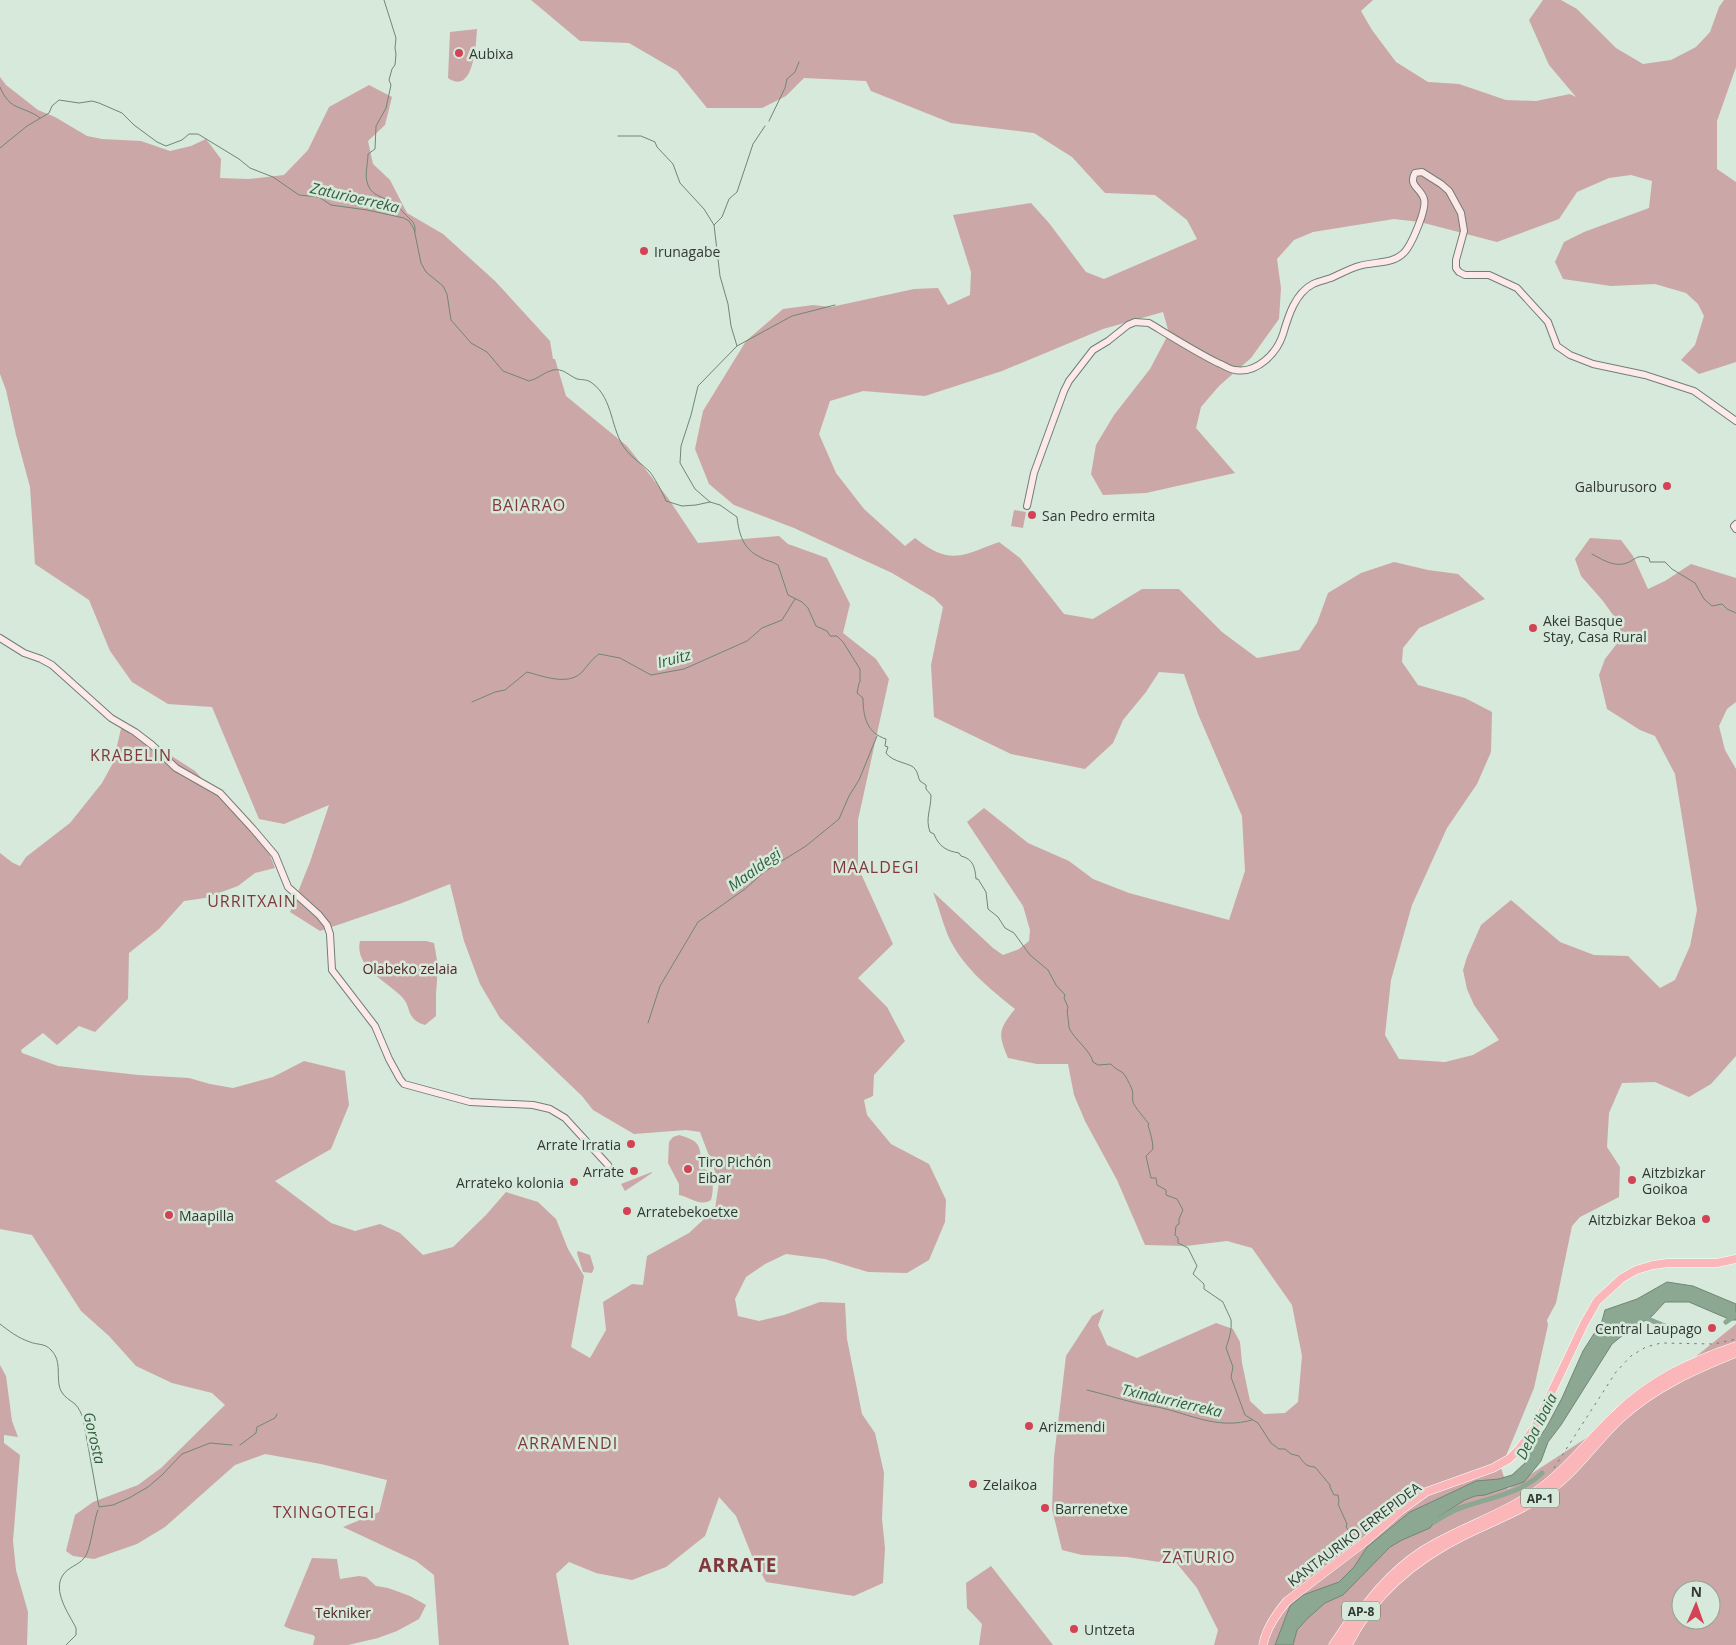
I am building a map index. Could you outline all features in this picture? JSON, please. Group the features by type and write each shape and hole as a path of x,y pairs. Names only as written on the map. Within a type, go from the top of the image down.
{"highway":[{"name":"KANTAURIKO ERREPIDEA","path":"1263,1645 1269,1625 1287,1601 1367,1540 1401,1510 1426,1492 1493,1468 1509,1459 1519,1449 1535,1427 1584,1324 1597,1301 1622,1278 1636,1270 1653,1265 1717,1262 1736,1259"},
{"name":"AP-1","path":"1333,1645 1368,1596 1421,1552 1515,1504 1544,1486 1572,1460 1616,1413 1648,1388 1686,1366 1736,1346"},
{"name":"AP-1","path":"1348,1645 1377,1602 1410,1569 1445,1546 1533,1502 1549,1491 1565,1478 1621,1418 1656,1390 1688,1373 1736,1353"},
{"name":"AP-8","path":"1340,1645 1363,1608 1388,1581"}],"street":[{"path":"1028,506 1034,473 1068,381 1093,350 1128,325 1142,322 1149,323 1197,352 1234,370 1248,370 1256,367 1270,356 1280,342 1286,320 1297,300 1309,286 1358,267 1396,259 1408,248 1423,212 1424,200 1413,184 1412,178 1414,173 1422,172 1449,191 1461,213 1463,236 1456,260 1456,268 1459,272 1465,275 1488,275 1517,288 1548,322 1557,346 1578,359 1608,368 1645,375 1694,391 1736,421"},
{"path":"1736,524 1734,526 1736,529"},
{"path":"0,638 24,653 41,659 52,666 111,718 152,744 176,768 220,793 231,804 275,855 288,887 319,915 327,925 330,934 332,970 375,1026 393,1066 404,1084 470,1102 533,1105 550,1109 565,1118 608,1165"}],"green space":[{"path":"531,0 1373,0 1361,11 1372,30 1396,62 1428,82 1459,84 1506,100 1536,101 1570,94 1576,97 1549,65 1529,20 1543,0 1561,0 1577,9 1616,48 1643,64 1671,60 1696,47 1710,32 1719,7 1724,0 1736,0 1736,67 1717,121 1717,169 1736,182 1736,362 1699,374 1681,360 1695,345 1704,316 1698,304 1686,293 1655,284 1611,286 1563,279 1555,262 1564,242 1584,232 1649,208 1652,181 1631,175 1609,178 1577,192 1559,219 1497,242 1420,222 1394,219 1313,232 1294,240 1277,259 1281,288 1279,319 1251,358 1219,386 1201,407 1196,428 1235,473 1146,493 1103,495 1091,474 1096,445 1114,415 1150,369 1169,333 1163,312 1103,329 1002,371 925,396 863,391 830,401 819,434 836,473 864,509 905,546 915,538 938,552 956,556 999,542 1020,558 1064,614 1093,619 1142,589 1179,589 1222,632 1257,658 1299,650 1317,623 1328,593 1361,573 1394,562 1428,570 1458,574 1485,599 1419,628 1403,648 1402,662 1418,685 1465,698 1492,712 1491,752 1477,784 1447,828 1412,905 1391,980 1385,1035 1399,1059 1445,1062 1473,1055 1499,1040 1474,1005 1467,989 1463,970 1481,925 1511,900 1560,942 1594,955 1628,956 1660,988 1675,980 1690,946 1697,910 1675,774 1655,736 1640,730 1607,709 1599,675 1605,659 1622,637 1618,622 1581,576 1575,559 1590,538 1621,540 1633,556 1648,589 1665,581 1691,564 1736,578 1736,702 1727,709 1719,726 1725,750 1736,769 1736,1056 1711,1084 1689,1097 1655,1082 1622,1083 1609,1113 1607,1147 1620,1167 1619,1197 1580,1217 1572,1226 1556,1303 1547,1320 1548,1325 1534,1388 1501,1468 1508,1489 1591,1435 1736,1324 1736,1645 1214,1645 1218,1630 1197,1588 1174,1560 1172,1552 1159,1562 1127,1557 1082,1555 1062,1550 1052,1509 1054,1457 1066,1356 1092,1316 1104,1309 1098,1325 1107,1345 1137,1358 1216,1323 1233,1329 1240,1342 1242,1363 1250,1401 1264,1414 1285,1413 1298,1402 1302,1356 1292,1305 1252,1248 1227,1241 1186,1246 1145,1245 1117,1180 1085,1121 1074,1095 1068,1064 1037,1064 1008,1058 1002,1043 1001,1032 1005,1022 1015,1009 979,978 963,960 950,940 933,892 1003,955 1019,949 1029,941 1030,930 1023,906 967,822 984,808 1028,843 1069,861 1093,879 1129,893 1229,920 1245,871 1242,816 1198,714 1184,674 1159,672 1146,692 1123,720 1113,743 1085,769 1011,754 934,717 931,665 943,607 934,598 892,573 794,528 734,505 709,484 695,449 703,411 746,341 783,309 813,305 831,307 914,289 938,288 948,305 970,295 971,272 953,215 1031,203 1049,223 1086,272 1104,279 1197,239 1187,220 1155,195 1105,193 1072,157 1034,133 951,123 871,91 866,81 804,78 786,96 762,108 707,108 677,71 629,43 580,41"},
{"path":"477,29 472,65 468,74 463,80 457,82 448,78 450,32"},
{"path":"0,77 6,85 38,110 55,117 87,136 102,139 141,141 170,151 191,146 206,139 221,159 220,178 249,179 284,175 308,150 329,107 369,85 392,97 385,125 368,141 373,164 390,180 407,213 443,234 495,281 550,341 553,359 555,359 566,396 627,446 668,498 698,543 779,536 788,544 827,558 850,604 843,633 876,659 889,679 858,820 858,867 893,944 858,978 887,1007 905,1041 874,1075 873,1096 864,1100 867,1115 891,1144 929,1164 946,1200 945,1222 929,1260 907,1273 868,1272 825,1259 786,1254 765,1264 746,1277 735,1299 738,1316 759,1321 784,1315 820,1302 845,1303 847,1339 862,1414 875,1433 884,1473 882,1519 885,1548 883,1583 854,1596 766,1582 752,1556 736,1516 719,1497 705,1536 666,1567 632,1580 596,1573 569,1562 556,1574 569,1645 439,1645 434,1575 416,1561 343,1527 379,1512 387,1480 321,1464 265,1454 235,1465 165,1527 137,1544 94,1559 73,1556 66,1551 75,1515 93,1502 138,1485 161,1468 225,1405 212,1393 172,1383 136,1366 109,1336 81,1311 32,1235 0,1229 0,853 20,866 26,857 70,823 102,783 113,763 123,720 131,735 134,732 195,771 268,850 275,868 255,873 238,886 205,898 184,901 159,929 129,953 128,999 95,1032 79,1026 57,1045 43,1033 21,1050 22,1053 58,1066 138,1075 189,1078 233,1088 273,1077 304,1061 345,1071 349,1105 331,1149 275,1181 331,1223 355,1231 380,1224 400,1233 423,1255 453,1247 486,1215 506,1192 538,1202 556,1219 568,1249 584,1276 571,1347 590,1358 606,1330 603,1302 632,1284 643,1285 647,1256 689,1233 715,1209 719,1182 700,1132 686,1130 634,1134 593,1110 582,1096 500,1018 480,984 464,941 450,884 402,903 320,931 290,912 310,862 329,805 284,824 259,819 212,707 168,704 132,682 110,651 89,600 35,564 30,487 6,390 0,374"},
{"path":"1014,510 1026,512 1023,528 1011,526"},
{"name":"Olabeko zelaia","path":"360,941 426,941 434,943 438,966 436,1016 425,1025 414,1020 402,997 367,966 359,950"},
{"name":"Tiro Pichón Eibar","path":"679,1135 696,1143 700,1150 702,1168 709,1171 713,1192 711,1200 707,1202 699,1202 679,1195 679,1184 668,1163 669,1142 673,1137"},
{"name":"Arrate","path":"652,1172 625,1191 621,1184"},
{"path":"578,1251 590,1255 594,1268 592,1273 583,1272"},
{"path":"0,1365 6,1376 12,1421 18,1437 4,1435 4,1443 20,1455 13,1541 16,1570 28,1612 27,1645 0,1645"},
{"name":"Tekniker","path":"312,1558 337,1559 340,1579 359,1576 366,1577 376,1586 410,1596 426,1605 419,1619 397,1631 378,1638 348,1645 313,1645 315,1637 313,1635 284,1626"},
{"path":"991,1566 1053,1645 979,1645 982,1624 967,1608 966,1583"}],"shaded area":[{"path":"1667,1282 1693,1286 1736,1304 1736,1320 1731,1320 1689,1302 1665,1302 1651,1317 1629,1330 1612,1344 1561,1425 1548,1442 1541,1461 1524,1482 1465,1500 1438,1517 1430,1528 1390,1547 1343,1595 1325,1603 1308,1618 1297,1630 1293,1645 1275,1645 1290,1606 1303,1595 1339,1582 1354,1567 1367,1547 1410,1512 1476,1481 1499,1479 1512,1475 1525,1463 1529,1451 1546,1428 1562,1398 1583,1351 1602,1321 1605,1310 1637,1299"}],"waterway":[{"path":"384,0 396,38 395,65 389,80 391,85 386,108 376,126 375,149 368,154 366,178 370,190 391,201 412,221 415,225 415,232"},
{"path":"769,121 785,88 787,79 795,72 799,62"},
{"path":"0,87 8,101 40,118"},
{"name":"Zaturioerreka","path":"0,148 27,126 49,113 52,106 59,100 79,103 92,101 122,113 134,125 157,142 166,146 182,140 189,134 198,134 239,159 250,168 273,177 299,195 319,197 331,205 404,218 409,221 414,229 421,263 426,272 443,286 447,294 451,320 471,343 487,352 503,371 529,381 550,371 557,370 563,371 577,379 590,382 604,397 617,433 628,453 651,473 666,501 682,506 710,502"},
{"path":"765,126 753,144 737,192 729,199 722,217 714,225 720,276 737,346 698,386 681,446 680,463 695,489 710,502 720,505 737,517 741,535 750,550 754,554 778,565 788,595 802,602 808,608 816,626 827,631 830,636 837,636 843,642 860,669 860,682 857,693 863,698 867,723 874,733 886,739 885,746 888,747 886,753 893,759 913,767 920,781 926,785 926,789 931,795 928,818 930,832 934,834 944,848 959,853 971,861 976,879 978,879 986,892 988,909 998,917 1005,928 1014,933 1030,955 1048,970 1056,985 1065,995 1064,998 1068,1007 1069,1028 1089,1053 1093,1062 1098,1065 1111,1064 1125,1076 1132,1089 1134,1104 1149,1124 1153,1149 1146,1156 1151,1178 1156,1178 1157,1185 1166,1190 1166,1195 1177,1199 1183,1210 1179,1224 1176,1226 1175,1235 1178,1238 1178,1243 1188,1248 1197,1266 1193,1274 1204,1284 1204,1289 1223,1302 1231,1319 1231,1331 1226,1348 1233,1367 1231,1377 1245,1415 1258,1423 1271,1443 1279,1449 1285,1449 1291,1454 1299,1456 1307,1465 1315,1467 1330,1485 1334,1495 1338,1495 1338,1504 1347,1524 1346,1527 1358,1541"},
{"path":"618,136 641,136 655,142 657,147 673,164 680,183 704,209 714,225"},
{"path":"737,346 792,316 835,305"},
{"path":"1592,554 1615,564 1627,563 1638,557 1649,558 1650,562 1665,562 1672,569 1695,583 1704,599 1712,606 1722,604 1727,609 1736,613"},
{"name":"Iruitz","path":"472,702 495,692 505,690 527,672 556,679 577,676 599,654 620,658 651,675 684,669 747,641 762,628 782,620 795,599"},
{"name":"Maaldegi","path":"648,1023 660,986 698,922 745,889 764,872 806,846 839,819 849,796 859,780 877,736"},
{"path":"1726,1322 1736,1315"},
{"path":"1648,1319 1679,1332 1697,1332"},
{"name":"Gorosta","path":"0,1324 22,1338 46,1346 55,1355 61,1391 76,1406 83,1418 99,1507 113,1505 148,1487 182,1454 210,1443 232,1445"},
{"name":"Txindurrierreka","path":"1087,1390 1208,1421 1229,1423 1252,1420"},
{"path":"240,1445 256,1433 257,1427 275,1418 277,1414"},
{"path":"1434,1522 1457,1509 1516,1490 1542,1473"},
{"name":"Gorosta","path":"66,1645 76,1635 76,1628 60,1595 60,1581 65,1572 82,1560 86,1554 98,1510"}],"railway":[{"path":"1554,1468 1616,1372 1631,1356 1646,1347 1661,1343 1714,1344 1736,1339"}],"place":[{"name":"Aubixa","path":"459,53"},
{"name":"Irunagabe","path":"644,251"},
{"name":"Galburusoro","path":"1667,486"},
{"name":"San Pedro ermita","path":"1032,515"},
{"name":"Akei Basque Stay, Casa Rural","path":"1533,628"},
{"name":"Arrate Irratia","path":"631,1144"},
{"name":"Tiro Pichón Eibar","path":"688,1169"},
{"name":"Arrate","path":"634,1171"},
{"name":"Aitzbizkar Goikoa","path":"1632,1180"},
{"name":"Arrateko kolonia","path":"574,1182"},
{"name":"Arratebekoetxe","path":"627,1211"},
{"name":"Maapilla","path":"169,1215"},
{"name":"Aitzbizkar Bekoa","path":"1706,1219"},
{"name":"Central Laupago","path":"1712,1328"},
{"name":"Arizmendi","path":"1029,1426"},
{"name":"Zelaikoa","path":"973,1484"},
{"name":"Barrenetxe","path":"1045,1508"},
{"name":"Untzeta","path":"1074,1629"}],"district":[{"name":"BAIARAO","path":"529,505"},
{"name":"KRABELIN","path":"131,755"},
{"name":"MAALDEGI","path":"876,867"},
{"name":"URRITXAIN","path":"252,901"},
{"name":"ARRAMENDI","path":"568,1443"},
{"name":"TXINGOTEGI","path":"324,1512"},
{"name":"ZATURIO","path":"1199,1557"},
{"name":"ARRATE","path":"738,1565"}],"water label":[{"name":"Deba ibaia","path":"1536,1426"}]}
